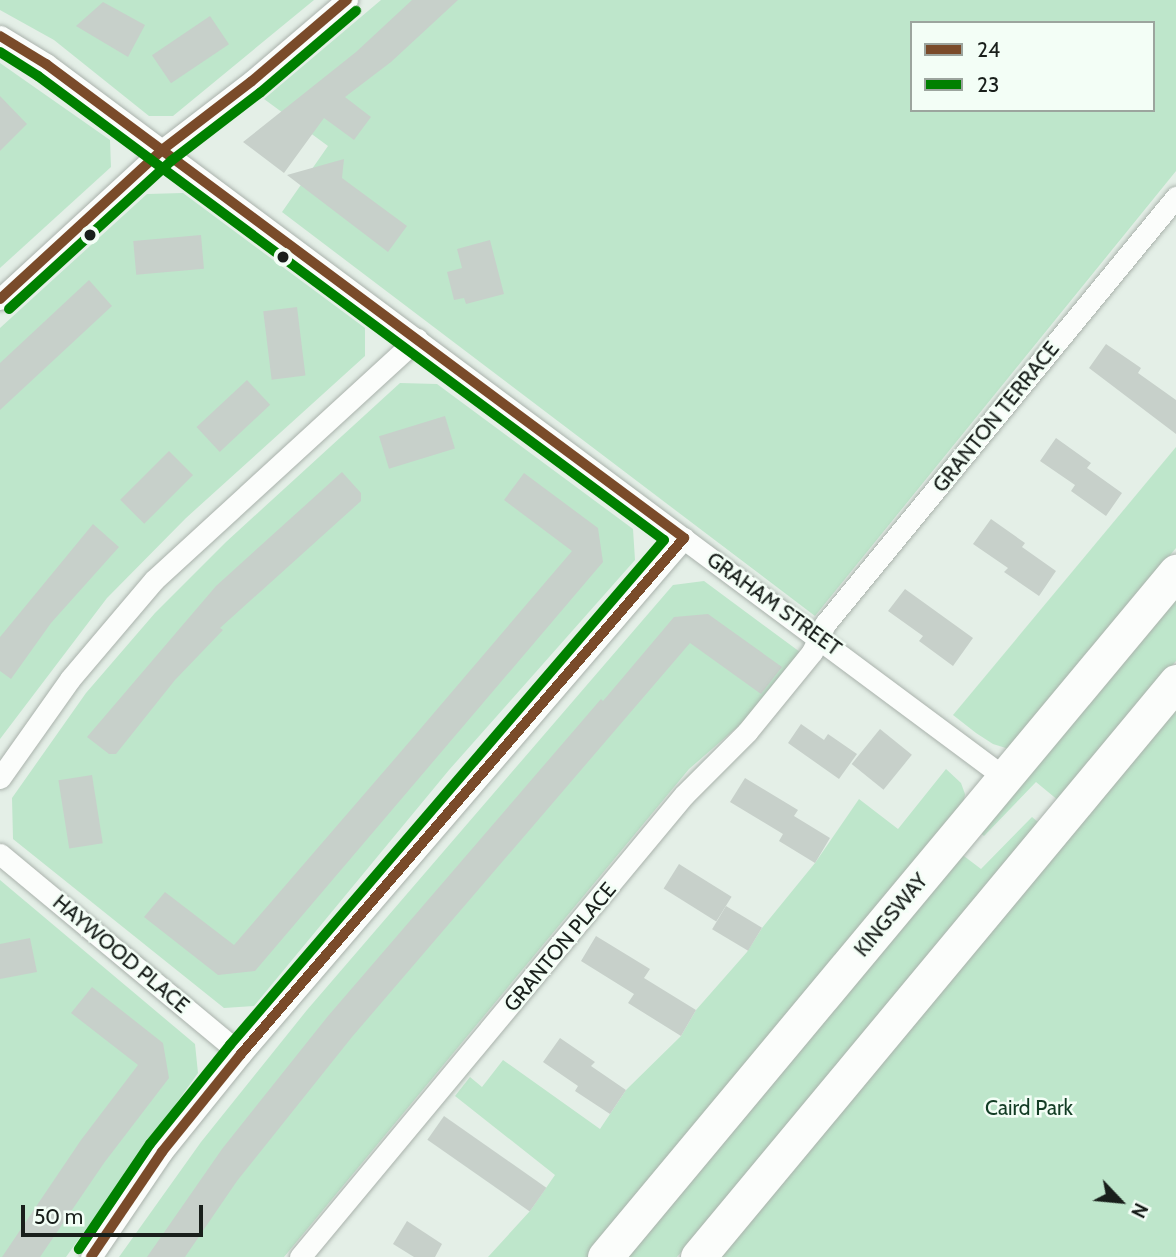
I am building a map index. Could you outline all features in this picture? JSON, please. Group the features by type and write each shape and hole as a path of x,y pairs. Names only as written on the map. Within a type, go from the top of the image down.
{"highway":[{"name":"KINGSWAY","path":"605,1257 1176,572"},
{"path":"698,1257 1176,682"}],"street":[{"path":"0,299 162,150 252,80 346,0"},
{"name":"GRAHAM STREET","path":"0,36 46,64 820,637 1004,777"},
{"name":"GRANTON TERRACE","path":"820,637 825,624 1176,197"},
{"path":"0,778 69,679 154,580 417,339"},
{"path":"90,1257 162,1152 241,1054 684,538"},
{"name":"GRANTON PLACE","path":"300,1257 684,795 747,732 812,652 820,637"},
{"name":"HAYWOOD PLACE","path":"0,854 241,1054"}],"green space":[{"path":"0,0 314,0 173,116 149,116 54,40 0,10"},
{"path":"381,0 1176,0 1176,171 815,616 282,212 328,146 264,99"},
{"path":"0,63 110,140 111,167 0,268"},
{"path":"183,193 365,328 365,356 186,518 107,598 0,739 0,328 147,194"},
{"path":"400,383 437,384 633,529 635,560 449,770 254,1006 224,1008 13,839 12,798 86,693 155,613 226,542"},
{"path":"1176,447 1176,548 1009,749 993,744 976,733 953,715"},
{"path":"704,581 800,652 750,716 689,769 284,1257 119,1257 201,1142 307,1010 673,585"},
{"path":"1176,594 1176,661 1059,801 1036,782 984,836 978,831"},
{"name":"Caird Park","path":"1176,704 1176,1257 714,1257"},
{"path":"946,769 961,783 965,794 963,806 588,1257 488,1257 530,1211 555,1175 455,1096 470,1077 482,1087 503,1060 600,1129 626,1090 681,1036 696,1010 747,952 762,928 815,863 859,799 898,829"},
{"path":"1032,817 1038,822 677,1257 624,1257 960,853 981,869"},
{"path":"0,880 195,1044 198,1073 66,1257 0,1257"}],"building":[{"path":"412,0 458,0 391,62 345,97 371,117 354,140 324,118 284,173 243,142 356,52"},
{"path":"103,2 145,25 128,57 76,26"},
{"path":"210,16 229,44 171,83 152,55"},
{"path":"0,96 27,124 0,151"},
{"path":"344,159 342,178 407,226 388,252 287,175"},
{"path":"201,235 204,269 136,275 133,241"},
{"path":"490,240 504,294 466,304 464,298 454,300 447,272 462,268 457,249"},
{"path":"89,280 112,306 0,410 0,363"},
{"path":"297,307 305,375 272,380 263,311"},
{"path":"1106,344 1141,368 1138,373 1176,400 1176,434 1089,368"},
{"path":"247,380 270,405 220,452 197,427"},
{"path":"445,416 455,449 389,469 379,436"},
{"path":"1056,438 1091,463 1087,468 1122,493 1106,516 1071,491 1075,485 1040,461"},
{"path":"169,451 193,475 144,524 120,500"},
{"path":"342,472 361,493 361,501 220,628 223,630 175,680 116,754 109,754 87,737 216,586"},
{"path":"524,473 598,528 603,562 255,971 218,975 144,917 165,892 234,945 404,748 572,551 504,500"},
{"path":"991,519 1025,543 1022,547 1056,571 1039,596 1004,572 1008,568 973,544"},
{"path":"93,524 119,547 51,623 11,679 0,671 0,637"},
{"path":"905,589 973,638 953,666 919,641 923,636 888,611"},
{"path":"708,614 782,667 761,694 690,643 352,1037 237,1181 185,1257 147,1257 222,1149 328,1016 601,699 603,701 674,617"},
{"path":"801,724 824,740 828,734 857,754 839,779 788,743"},
{"path":"880,729 912,755 884,790 852,764"},
{"path":"92,775 103,843 69,848 58,780"},
{"path":"745,778 798,810 794,816 830,838 815,863 779,841 783,834 730,802"},
{"path":"679,864 732,897 716,921 664,889"},
{"path":"726,906 762,928 748,951 712,929"},
{"path":"596,936 650,969 644,978 696,1010 681,1036 628,1003 634,994 581,961"},
{"path":"30,938 37,972 0,979 0,944"},
{"path":"92,987 163,1043 169,1078 104,1163 40,1257 2,1257 81,1140 138,1065 71,1013"},
{"path":"560,1038 595,1062 591,1066 626,1090 610,1114 575,1091 578,1086 543,1062"},
{"path":"444,1116 546,1188 530,1211 427,1140"},
{"path":"407,1221 442,1244 435,1257 414,1257 393,1244"}],"transit line":[{"name":"24","path":"0,299 162,150 252,81 347,0"},
{"name":"23","path":"9,309 171,161 261,92 356,11"},
{"name":"24","path":"0,36 46,64 684,538 241,1054 162,1152 91,1257"},
{"name":"23","path":"0,52 38,76 664,540 230,1045 150,1144 79,1249"}]}
